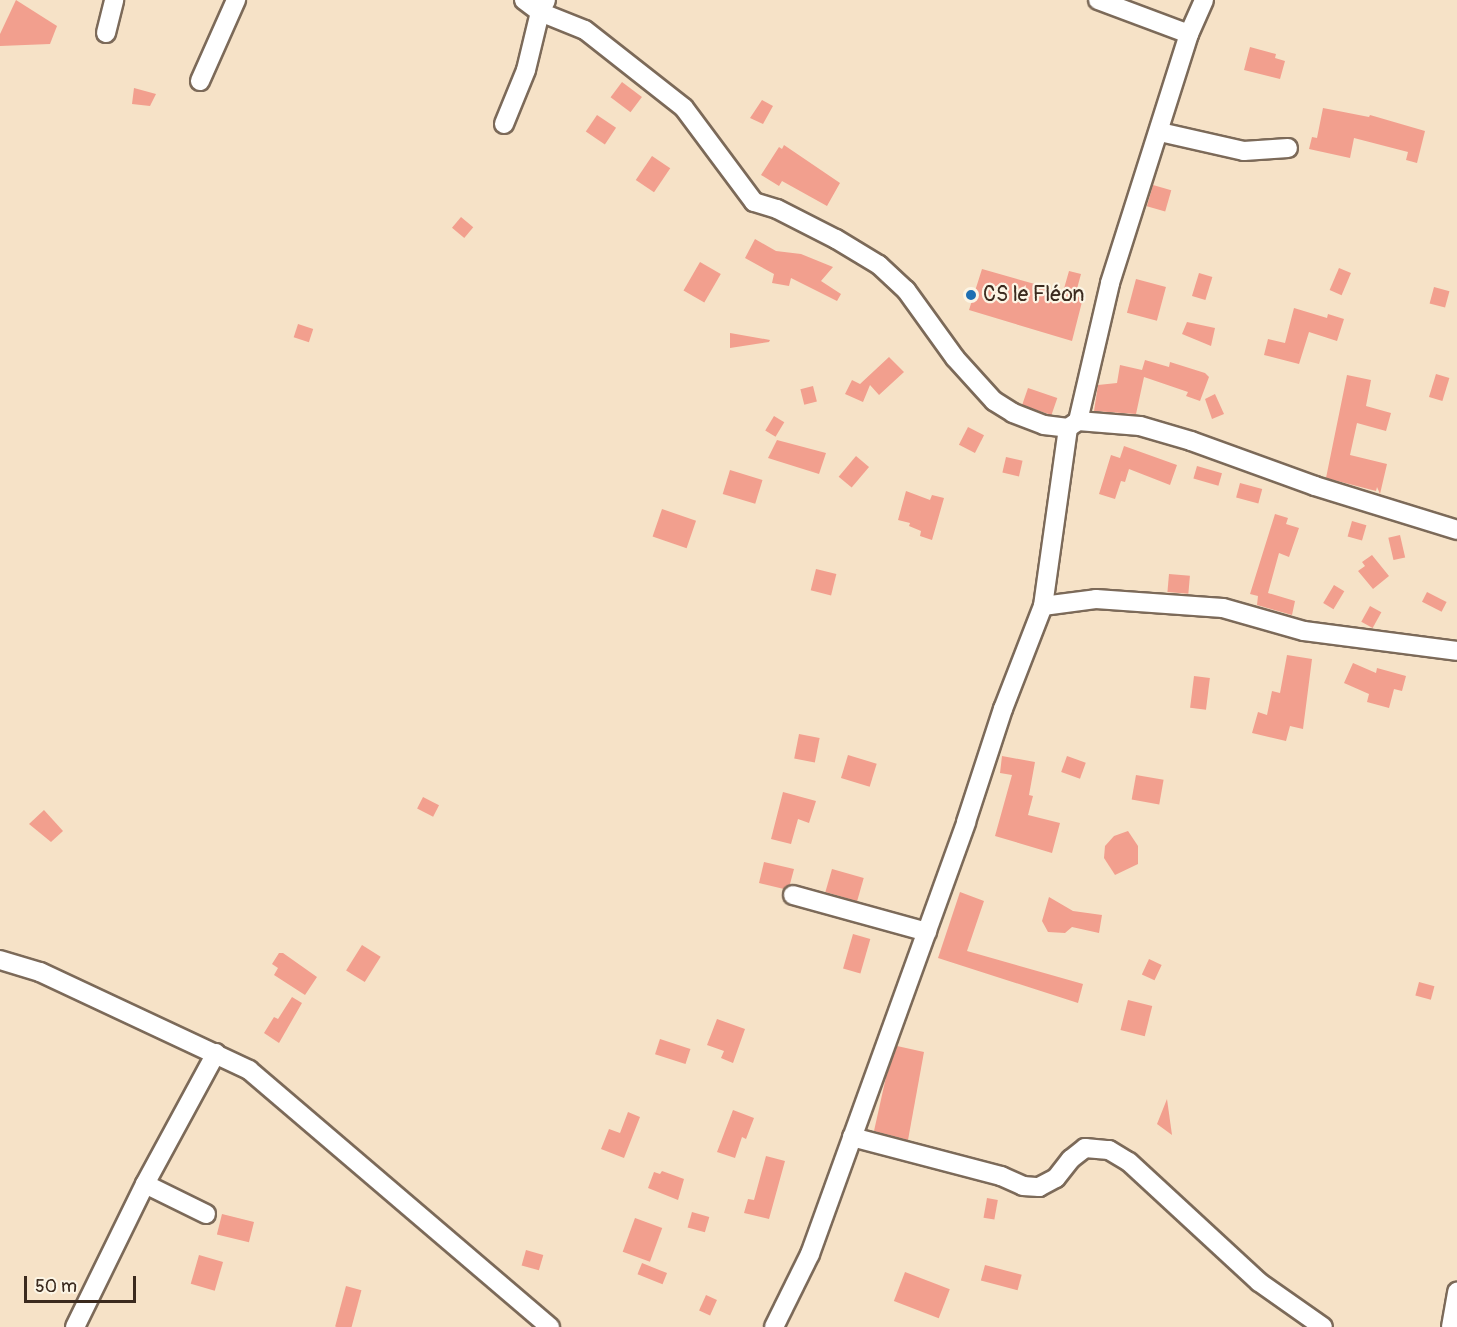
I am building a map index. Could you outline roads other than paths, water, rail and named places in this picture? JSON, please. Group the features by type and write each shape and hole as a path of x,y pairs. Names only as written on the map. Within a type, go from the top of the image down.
{"street":[{"path":"106,33 114,0"},
{"path":"200,81 236,0"},
{"path":"524,0 543,6 585,30 684,108 754,202 777,209 836,239 879,265 906,290 955,358 994,401 1013,413 1044,425 1140,426 1191,441 1241,462 1457,530"},
{"path":"1098,0 1189,34"},
{"path":"774,1327 810,1254 966,822 1003,709 1043,606 1073,425 1110,283 1160,132 1189,34 1204,0"},
{"path":"504,124 526,70 543,6"},
{"path":"1160,132 1244,151 1288,148"},
{"path":"1043,606 1096,599 1223,608 1304,631 1457,651"},
{"path":"793,895 927,932"},
{"path":"0,960 40,972 249,1070 550,1327"},
{"path":"75,1327 145,1184 216,1053"},
{"path":"852,1137 1001,1176 1023,1186 1039,1187 1056,1178 1071,1159 1085,1148 1109,1150 1129,1162 1252,1276 1323,1327"},
{"path":"145,1184 206,1214"},
{"path":"1451,1327 1457,1292"}],"place":[{"name":"CS le Fléon","path":"971,295"}]}
